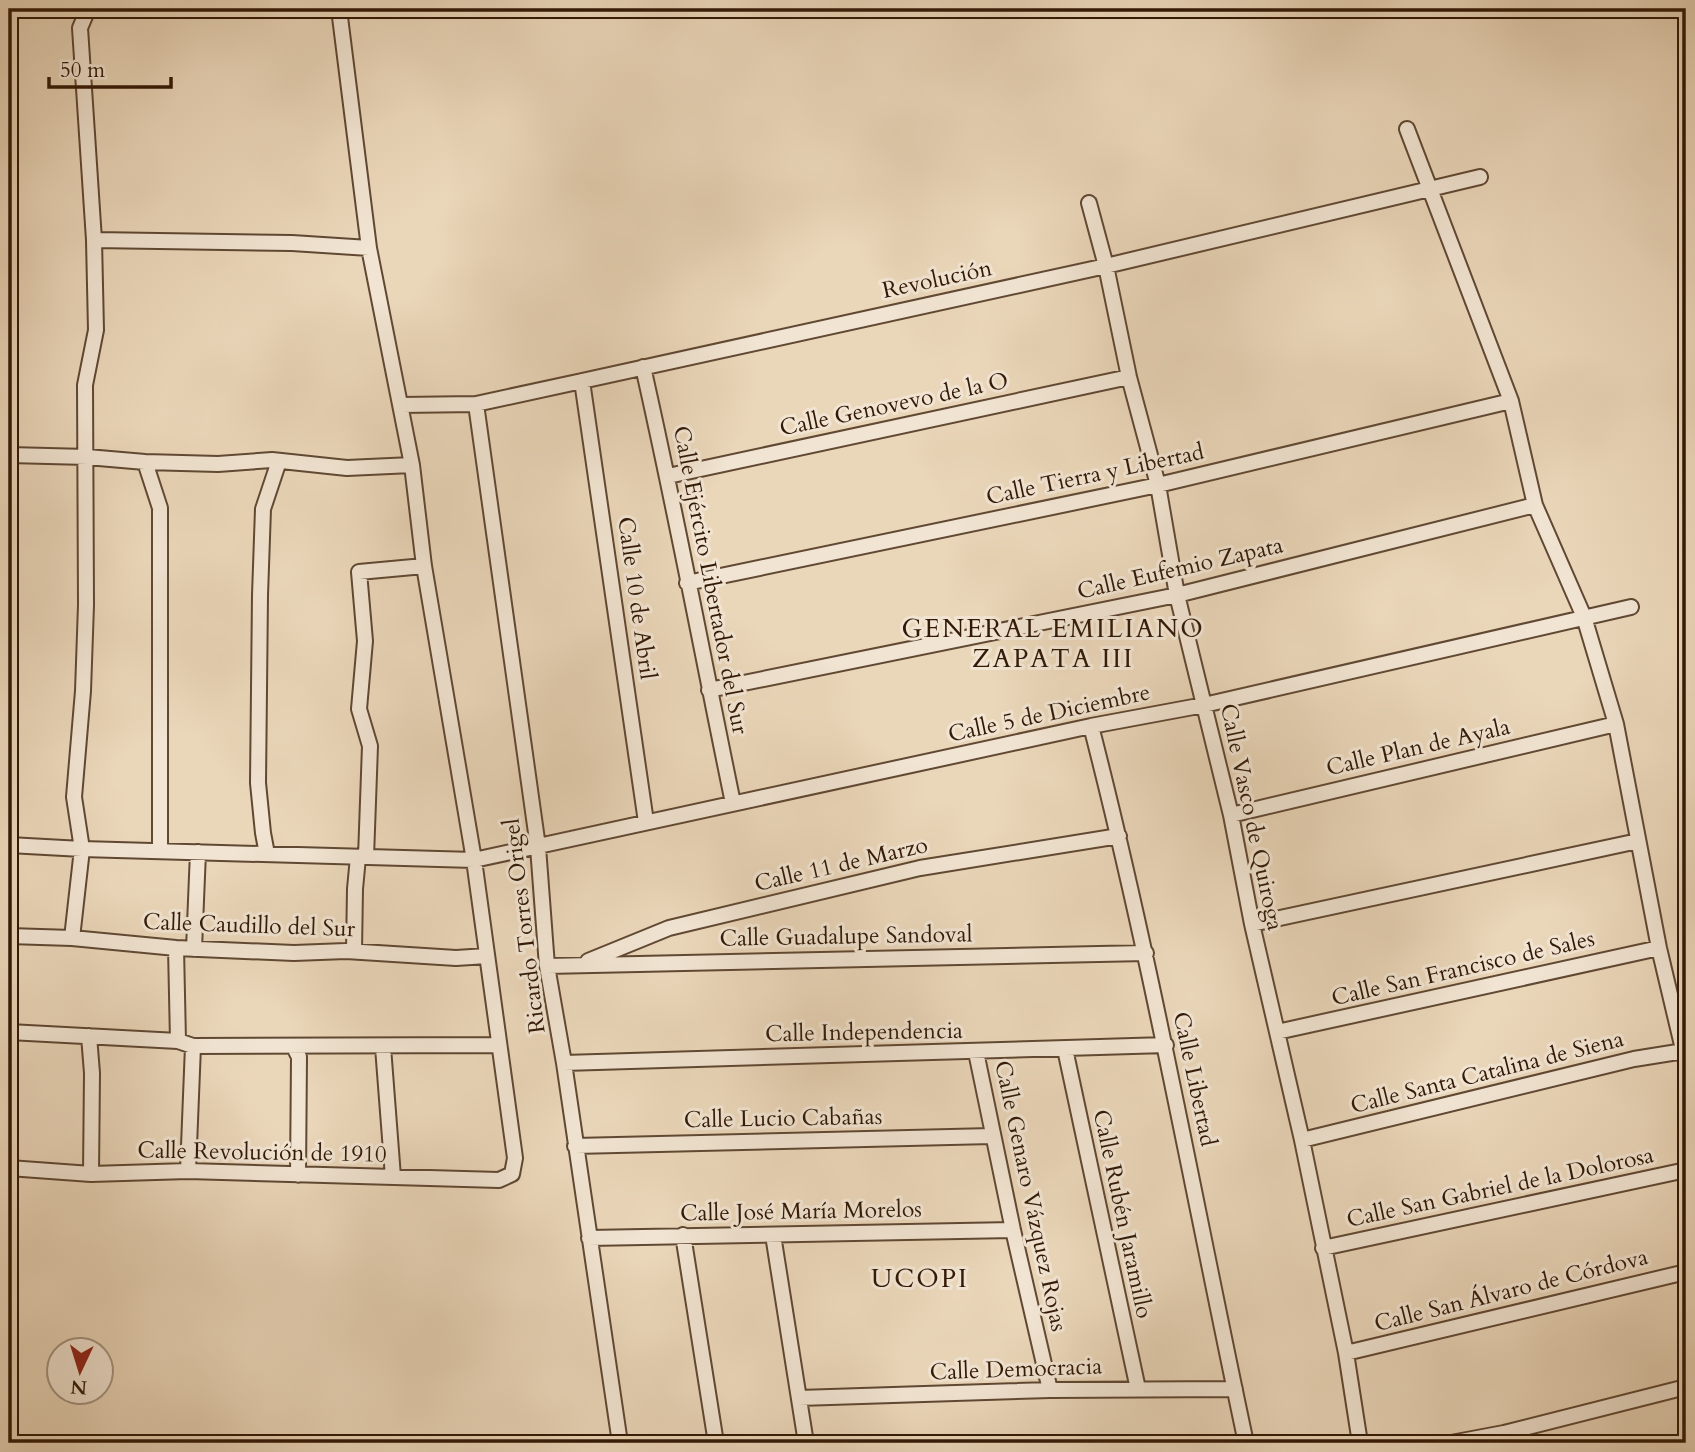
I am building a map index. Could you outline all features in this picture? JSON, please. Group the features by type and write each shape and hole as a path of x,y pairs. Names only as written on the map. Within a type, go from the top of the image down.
{"street":[{"path":"72,938 82,849 74,797 83,691 87,457 85,385 96,330 94,240 80,28 88,9"},
{"path":"9,1032 178,1041 193,1046 499,1045 474,860 424,566 412,465 369,248 339,9"},
{"path":"1407,129 1511,401 1535,505 1584,617 1616,724 1659,948 1685,1056"},
{"name":"Revolución","path":"401,405 476,404 1106,266 1480,177"},
{"name":"Calle Vasco de Quiroga","path":"1089,203 1106,266 1129,377 1158,485 1177,595 1231,815 1252,924 1302,1140 1346,1353 1360,1443"},
{"path":"94,240 292,243 369,248"},
{"name":"Calle Ejército Libertador del Sur","path":"643,367 668,476 687,583 733,803"},
{"name":"Calle Genovevo de la O","path":"668,476 1129,377"},
{"name":"Calle 10 de Abril","path":"582,381 646,822"},
{"name":"Calle Tierra y Libertad","path":"687,583 1158,485 1511,401"},
{"name":"Ricardo Torres Origel","path":"476,404 538,847 547,966 564,1063 620,1443"},
{"path":"9,455 218,464 279,461 347,468 412,465"},
{"path":"267,854 262,833 258,782 262,534 263,509 279,461"},
{"path":"145,462 160,508 160,850"},
{"name":"Calle Eufemio Zapata","path":"709,690 1177,595 1535,505"},
{"path":"354,951 355,889 362,857 370,746 359,709 365,641 359,572 424,566"},
{"name":"Calle 5 de Diciembre","path":"9,845 474,860 1091,726 1204,705 1631,607"},
{"name":"Calle Plan de Ayala","path":"1231,815 1616,724"},
{"name":"Calle Libertad","path":"1091,726 1166,1045 1246,1443"},
{"name":"Calle 11 de Marzo","path":"580,964 669,928 920,868 1119,836"},
{"path":"1252,924 1638,841"},
{"path":"194,948 198,852"},
{"name":"Calle Caudillo del Sur","path":"9,936 295,953 354,951 456,958 487,956"},
{"path":"176,948 178,1041"},
{"name":"Calle San Francisco de Sales","path":"1277,1032 1659,948"},
{"name":"Calle Guadalupe Sandoval","path":"547,966 1146,953"},
{"path":"89,1036 92,1073 91,1174"},
{"name":"Calle Revolución de 1910","path":"9,1168 91,1174 188,1171 499,1180 513,1174 515,1158 499,1045"},
{"name":"Calle Independencia","path":"564,1063 1166,1045"},
{"path":"188,1171 193,1046"},
{"path":"294,1047 299,1056 298,1175"},
{"path":"383,1047 393,1177"},
{"name":"Calle Rubén Jaramillo","path":"1065,1049 1138,1389"},
{"name":"Calle Genaro Vázquez Rojas","path":"976,1052 992,1136 1051,1390"},
{"name":"Calle Santa Catalina de Siena","path":"1302,1140 1634,1059 1685,1056"},
{"name":"Calle Lucio Cabañas","path":"575,1146 992,1136"},
{"name":"Calle San Gabriel de la Dolorosa","path":"1323,1248 1686,1170"},
{"name":"Calle José María Morelos","path":"589,1238 1013,1230"},
{"path":"683,1235 716,1443"},
{"path":"773,1235 806,1443"},
{"name":"Calle San Álvaro de Córdova","path":"1346,1353 1686,1272"},
{"path":"1451,1443 1505,1438 1686,1387"},
{"name":"Calle Democracia","path":"799,1398 1051,1390 1235,1389"}],"district":[{"name":"GENERAL EMILIANO ZAPATA III","path":"1053,643"},
{"name":"UCOPI","path":"920,1278"}]}
